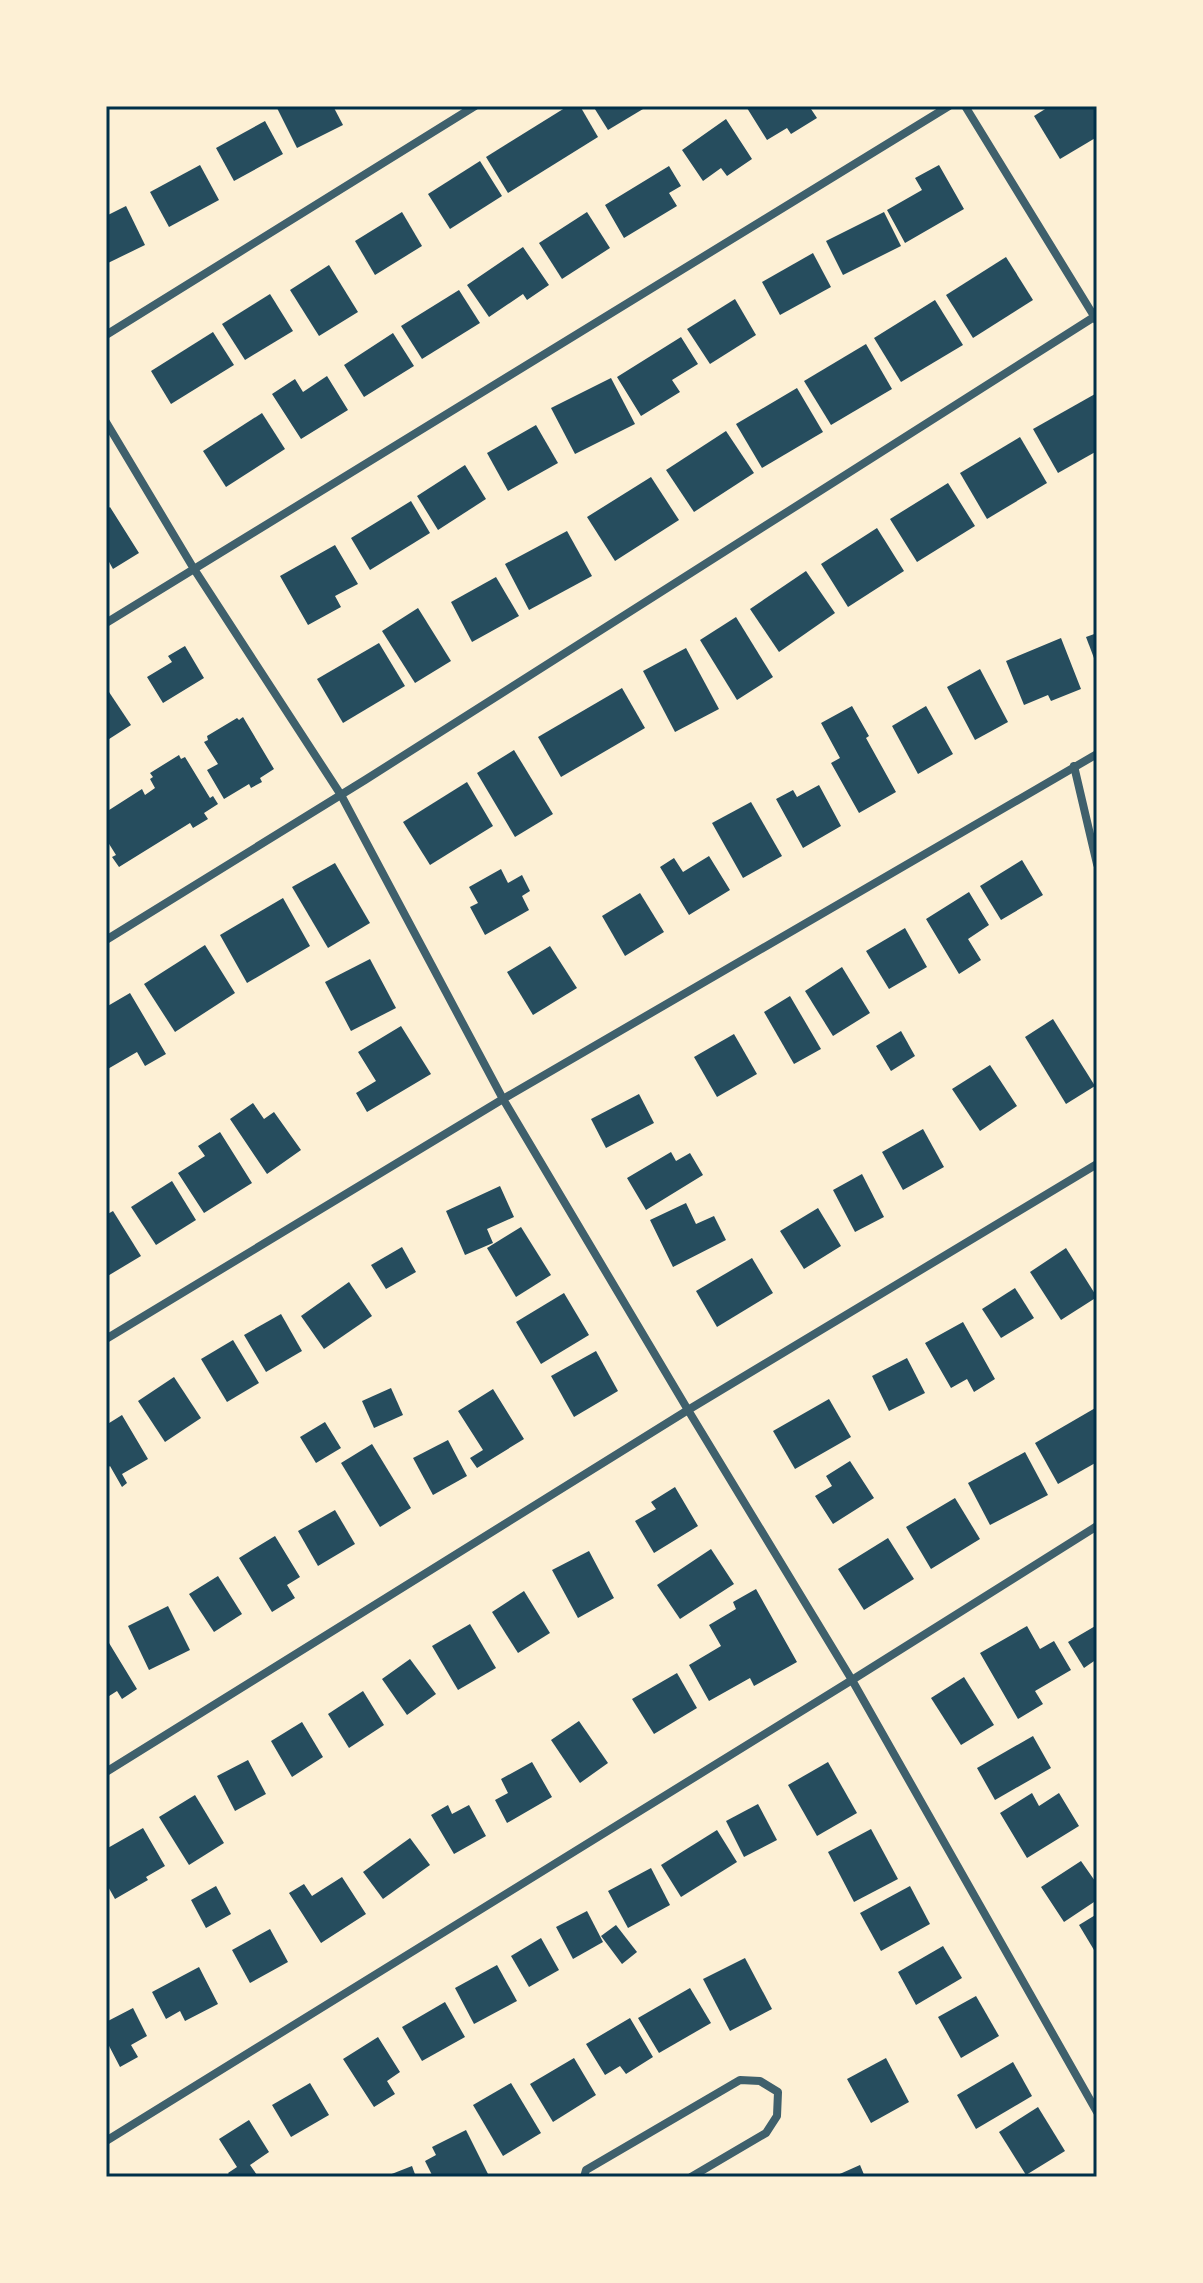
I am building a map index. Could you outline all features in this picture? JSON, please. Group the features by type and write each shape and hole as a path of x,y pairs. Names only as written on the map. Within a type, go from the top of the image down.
{"street":[{"path":"106,335 475,106"},
{"path":"106,623 949,106"},
{"path":"106,940 1096,319 965,106"},
{"path":"106,422 194,569 341,795 503,1099 852,1680 1097,2112"},
{"path":"106,1339 503,1099 1097,754"},
{"path":"1074,766 1097,864"},
{"path":"106,1772 688,1410 1097,1164"},
{"path":"106,2141 1097,1526"},
{"path":"584,2177 586,2170 740,2080 760,2081 778,2092 777,2116 766,2133 691,2177"}],"building":[{"path":"276,106 333,106 343,125 297,148"},
{"path":"568,106 580,106 598,137 508,193 486,157"},
{"path":"593,106 648,106 608,130"},
{"path":"809,106 817,118 791,134 787,128 767,140 747,108"},
{"path":"1050,106 1097,106 1097,137 1060,159 1034,116"},
{"path":"726,119 752,159 727,176 721,168 703,181 682,150"},
{"path":"265,121 283,154 234,181 216,148"},
{"path":"480,161 502,196 450,229 428,194"},
{"path":"200,165 219,200 169,227 150,192"},
{"path":"939,165 964,209 905,243 887,210 922,190 915,178"},
{"path":"669,166 681,186 669,193 677,206 624,238 605,205"},
{"path":"126,206 145,245 108,263 106,216"},
{"path":"402,212 422,246 375,275 355,241"},
{"path":"587,212 610,248 562,279 539,243"},
{"path":"884,212 901,246 843,275 826,241"},
{"path":"523,247 549,285 527,300 523,294 489,317 467,285"},
{"path":"813,253 831,287 780,315 762,282"},
{"path":"1006,257 1033,300 973,338 946,295"},
{"path":"329,265 358,312 319,336 290,290"},
{"path":"459,290 480,323 422,359 401,326"},
{"path":"270,294 293,331 245,360 222,324"},
{"path":"735,299 756,335 710,364 687,329"},
{"path":"935,300 963,345 901,382 874,338"},
{"path":"213,332 234,365 171,404 151,371"},
{"path":"393,333 414,366 364,397 344,365"},
{"path":"681,337 698,364 672,380 680,392 641,416 617,377"},
{"path":"866,344 892,389 831,425 804,381"},
{"path":"327,376 348,410 301,439 272,394 295,379 303,392"},
{"path":"611,378 635,424 575,454 551,408"},
{"path":"797,388 823,432 762,468 736,424"},
{"path":"1095,394 1097,451 1058,473 1033,429"},
{"path":"262,413 285,449 226,487 203,451"},
{"path":"536,425 558,463 508,491 487,453"},
{"path":"726,431 754,473 694,512 666,470"},
{"path":"1020,437 1047,483 987,519 960,473"},
{"path":"465,465 486,499 438,530 417,496"},
{"path":"651,477 679,520 615,561 587,517"},
{"path":"948,483 975,526 917,562 890,519"},
{"path":"411,501 430,533 370,570 351,538"},
{"path":"110,507 139,553 113,569 106,561 106,510"},
{"path":"877,528 904,571 848,607 821,564"},
{"path":"567,531 592,576 529,610 505,564"},
{"path":"335,545 358,584 335,596 341,607 308,625 280,576"},
{"path":"806,571 835,613 779,652 750,609"},
{"path":"496,577 519,616 472,642 451,602"},
{"path":"418,608 451,661 415,683 382,631"},
{"path":"736,617 773,677 737,700 700,640"},
{"path":"1097,633 1097,666 1086,637"},
{"path":"1061,638 1081,689 1051,701 1048,695 1024,705 1006,661"},
{"path":"379,643 405,686 343,723 317,679"},
{"path":"185,646 204,678 163,703 147,677 172,662 168,656"},
{"path":"686,648 719,709 675,732 643,671"},
{"path":"980,669 1008,722 975,740 947,687"},
{"path":"622,688 645,728 561,777 538,737"},
{"path":"109,692 131,725 106,741 106,693"},
{"path":"852,706 896,792 859,813 831,763 840,758 821,723"},
{"path":"926,706 953,754 918,774 892,726"},
{"path":"243,717 274,769 260,778 262,782 251,788 249,784 224,799 207,770 218,764 204,742 208,740 207,736"},
{"path":"514,750 553,814 515,837 477,773"},
{"path":"179,755 181,759 185,757 210,798 213,796 218,804 204,813 208,819 193,828 190,823 119,867 106,839 106,812 142,789 145,795 155,788 150,773"},
{"path":"467,782 493,826 430,865 403,822"},
{"path":"819,785 841,826 803,848 776,799 793,790 797,797"},
{"path":"751,802 782,856 743,878 712,823"},
{"path":"709,856 730,890 689,915 660,867 674,858 683,872"},
{"path":"1022,860 1043,895 1001,920 980,886"},
{"path":"335,863 370,923 328,948 292,887"},
{"path":"501,869 508,883 522,875 530,891 522,896 529,910 485,935 470,907 478,903 469,887"},
{"path":"969,892 989,925 968,939 981,960 959,974 926,919"},
{"path":"640,893 664,932 625,956 602,916"},
{"path":"283,898 310,946 247,983 220,935"},
{"path":"905,928 927,967 889,989 866,951"},
{"path":"205,945 235,993 175,1032 144,984"},
{"path":"550,946 577,988 533,1015 507,972"},
{"path":"370,959 396,1008 351,1031 325,982"},
{"path":"842,967 870,1013 833,1036 805,991"},
{"path":"130,993 166,1054 145,1066 137,1052 106,1070 106,1007"},
{"path":"790,996 821,1049 794,1064 764,1012"},
{"path":"1053,1019 1095,1086 1066,1104 1025,1037"},
{"path":"401,1026 431,1074 367,1112 356,1093 376,1081 358,1052"},
{"path":"901,1031 915,1056 891,1071 876,1046"},
{"path":"734,1034 757,1074 717,1097 694,1057"},
{"path":"990,1065 1017,1106 980,1131 952,1089"},
{"path":"639,1094 654,1123 606,1148 591,1119"},
{"path":"253,1103 264,1119 274,1112 301,1150 267,1174 230,1119"},
{"path":"923,1129 944,1167 903,1190 882,1152"},
{"path":"220,1132 252,1183 204,1213 178,1173 205,1156 198,1146"},
{"path":"671,1152 676,1161 690,1153 703,1175 646,1210 627,1178"},
{"path":"862,1174 884,1217 855,1232 833,1190"},
{"path":"172,1181 196,1220 156,1245 131,1207"},
{"path":"500,1186 514,1217 487,1229 493,1243 465,1255 446,1211"},
{"path":"686,1203 696,1224 714,1216 726,1240 673,1267 650,1220"},
{"path":"818,1208 841,1246 804,1269 780,1231"},
{"path":"113,1211 141,1256 106,1277 106,1215"},
{"path":"521,1227 551,1275 516,1297 487,1248"},
{"path":"402,1247 416,1272 386,1289 371,1265"},
{"path":"1066,1248 1097,1297 1061,1320 1030,1272"},
{"path":"752,1258 773,1293 717,1327 696,1291"},
{"path":"349,1282 372,1316 324,1349 301,1316"},
{"path":"1015,1288 1034,1318 1001,1338 982,1309"},
{"path":"564,1293 589,1335 541,1364 516,1322"},
{"path":"281,1314 302,1351 266,1372 244,1335"},
{"path":"963,1322 995,1379 974,1392 967,1379 951,1388 925,1343"},
{"path":"233,1340 259,1383 227,1402 201,1359"},
{"path":"596,1351 618,1391 574,1417 551,1376"},
{"path":"907,1358 925,1393 889,1411 872,1376"},
{"path":"174,1377 201,1418 165,1442 138,1401"},
{"path":"391,1388 403,1415 374,1428 362,1401"},
{"path":"493,1389 524,1439 477,1468 470,1458 483,1450 458,1411"},
{"path":"829,1399 851,1437 795,1469 773,1431"},
{"path":"1097,1407 1097,1462 1058,1484 1035,1443"},
{"path":"122,1415 148,1459 122,1474 127,1483 122,1487 110,1466 106,1469 106,1425"},
{"path":"325,1422 341,1448 316,1463 300,1437"},
{"path":"448,1440 467,1476 433,1495 413,1458"},
{"path":"372,1444 411,1508 380,1527 341,1463"},
{"path":"1025,1452 1048,1495 990,1525 968,1483"},
{"path":"850,1461 874,1498 833,1524 815,1496 832,1486 826,1476"},
{"path":"675,1487 698,1526 654,1553 635,1521 656,1509 651,1502"},
{"path":"955,1498 980,1539 931,1569 906,1527"},
{"path":"335,1510 355,1544 318,1566 298,1531"},
{"path":"275,1536 300,1577 287,1585 295,1598 272,1612 239,1558"},
{"path":"888,1538 914,1579 864,1610 838,1569"},
{"path":"711,1549 734,1584 680,1619 657,1585"},
{"path":"589,1551 614,1598 578,1618 552,1570"},
{"path":"218,1576 242,1614 214,1632 189,1594"},
{"path":"756,1589 797,1662 754,1686 750,1678 709,1701 689,1665 721,1646 709,1625 736,1609 733,1602"},
{"path":"524,1591 550,1633 518,1653 492,1612"},
{"path":"168,1606 190,1650 149,1670 128,1626"},
{"path":"470,1624 496,1668 458,1690 432,1646"},
{"path":"1097,1625 1097,1659 1084,1668 1068,1642"},
{"path":"1027,1626 1040,1649 1054,1641 1071,1670 1035,1691 1043,1704 1018,1719 980,1653"},
{"path":"106,1638 137,1689 122,1699 117,1691 106,1698"},
{"path":"410,1659 436,1694 407,1715 382,1679"},
{"path":"677,1673 697,1708 654,1734 632,1699"},
{"path":"964,1677 994,1725 961,1745 931,1698"},
{"path":"363,1691 384,1725 349,1748 328,1714"},
{"path":"579,1721 608,1763 580,1783 551,1740"},
{"path":"302,1722 323,1757 292,1777 271,1741"},
{"path":"1033,1736 1051,1768 995,1800 977,1768"},
{"path":"248,1760 266,1794 235,1811 217,1776"},
{"path":"532,1762 552,1797 507,1823 495,1800 508,1793 501,1779"},
{"path":"828,1762 857,1813 817,1836 788,1785"},
{"path":"1032,1793 1039,1806 1059,1793 1079,1826 1027,1858 1000,1813"},
{"path":"195,1795 224,1843 189,1865 159,1817"},
{"path":"758,1804 777,1840 744,1857 726,1821"},
{"path":"448,1805 452,1814 469,1805 486,1836 454,1854 431,1815"},
{"path":"143,1828 165,1866 115,1899 106,1883 106,1865 109,1864 106,1849"},
{"path":"871,1829 898,1879 854,1902 828,1852"},
{"path":"717,1830 737,1862 681,1897 661,1865"},
{"path":"410,1838 430,1865 383,1899 363,1872"},
{"path":"1081,1861 1097,1880 1097,1900 1064,1922 1041,1887"},
{"path":"651,1868 670,1905 628,1928 608,1891"},
{"path":"342,1877 366,1914 321,1943 289,1893 304,1884 312,1896"},
{"path":"216,1886 231,1914 206,1928 191,1900"},
{"path":"910,1886 930,1924 881,1951 860,1913"},
{"path":"587,1911 603,1942 573,1959 556,1927"},
{"path":"1097,1914 1097,1955 1079,1925"},
{"path":"616,1925 637,1952 622,1964 601,1936"},
{"path":"270,1929 288,1962 250,1983 232,1950"},
{"path":"541,1938 559,1970 529,1987 511,1956"},
{"path":"943,1946 962,1978 916,2005 898,1972"},
{"path":"745,1958 772,2009 730,2031 703,1979"},
{"path":"497,1965 517,2001 474,2024 455,1988"},
{"path":"199,1967 218,2004 185,2021 180,2011 166,2019 152,1992"},
{"path":"690,1988 711,2023 659,2053 638,2018"},
{"path":"976,1996 999,2036 961,2058 938,2017"},
{"path":"445,2002 465,2037 422,2061 402,2027"},
{"path":"133,2008 147,2036 131,2045 138,2057 120,2067 106,2040 106,2022"},
{"path":"630,2018 653,2057 626,2074 620,2066 605,2075 586,2044"},
{"path":"378,2037 400,2072 387,2081 395,2094 374,2107 343,2059"},
{"path":"574,2058 596,2095 553,2122 530,2084"},
{"path":"886,2058 909,2102 871,2123 847,2079"},
{"path":"1013,2062 1032,2096 976,2129 957,2095"},
{"path":"310,2083 329,2115 291,2137 272,2105"},
{"path":"511,2083 541,2133 503,2156 473,2105"},
{"path":"1038,2107 1065,2151 1026,2175 999,2132"},
{"path":"249,2120 269,2152 250,2165 257,2175 231,2177 228,2173 237,2167 219,2139"},
{"path":"466,2130 489,2176 433,2177 425,2161 436,2155 432,2147"},
{"path":"860,2165 865,2177 833,2177"},
{"path":"412,2166 416,2177 384,2177"}]}
